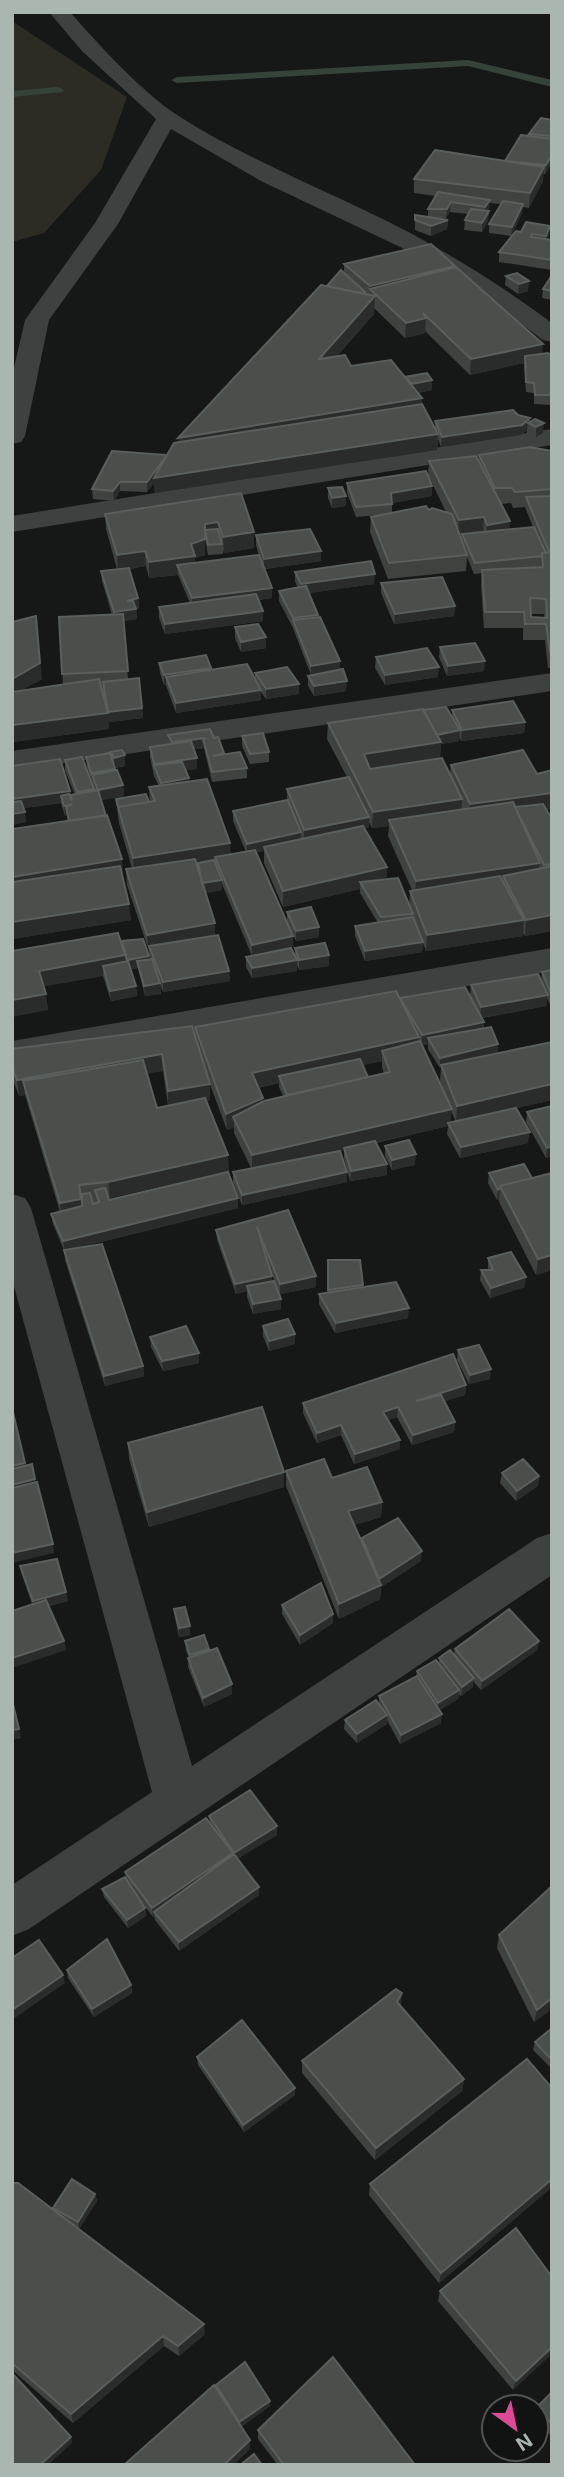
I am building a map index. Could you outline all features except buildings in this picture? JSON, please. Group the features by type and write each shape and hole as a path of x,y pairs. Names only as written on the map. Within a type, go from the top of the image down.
{"street":[{"path":"59,12 89,47 167,118 270,176 423,248 512,305 552,335"},
{"path":"12,436 37,320 106,224 167,118"},
{"path":"12,524 552,437"},
{"path":"12,761 552,682"},
{"path":"12,1054 552,959"},
{"path":"12,1208 179,1804"},
{"path":"12,1913 179,1804 552,1551"}],"shaded area":[{"path":"12,21 127,97 101,170 44,233 12,242"}],"waterway":[{"path":"177,80 468,63 552,84"},
{"path":"12,94 58,90"}]}
